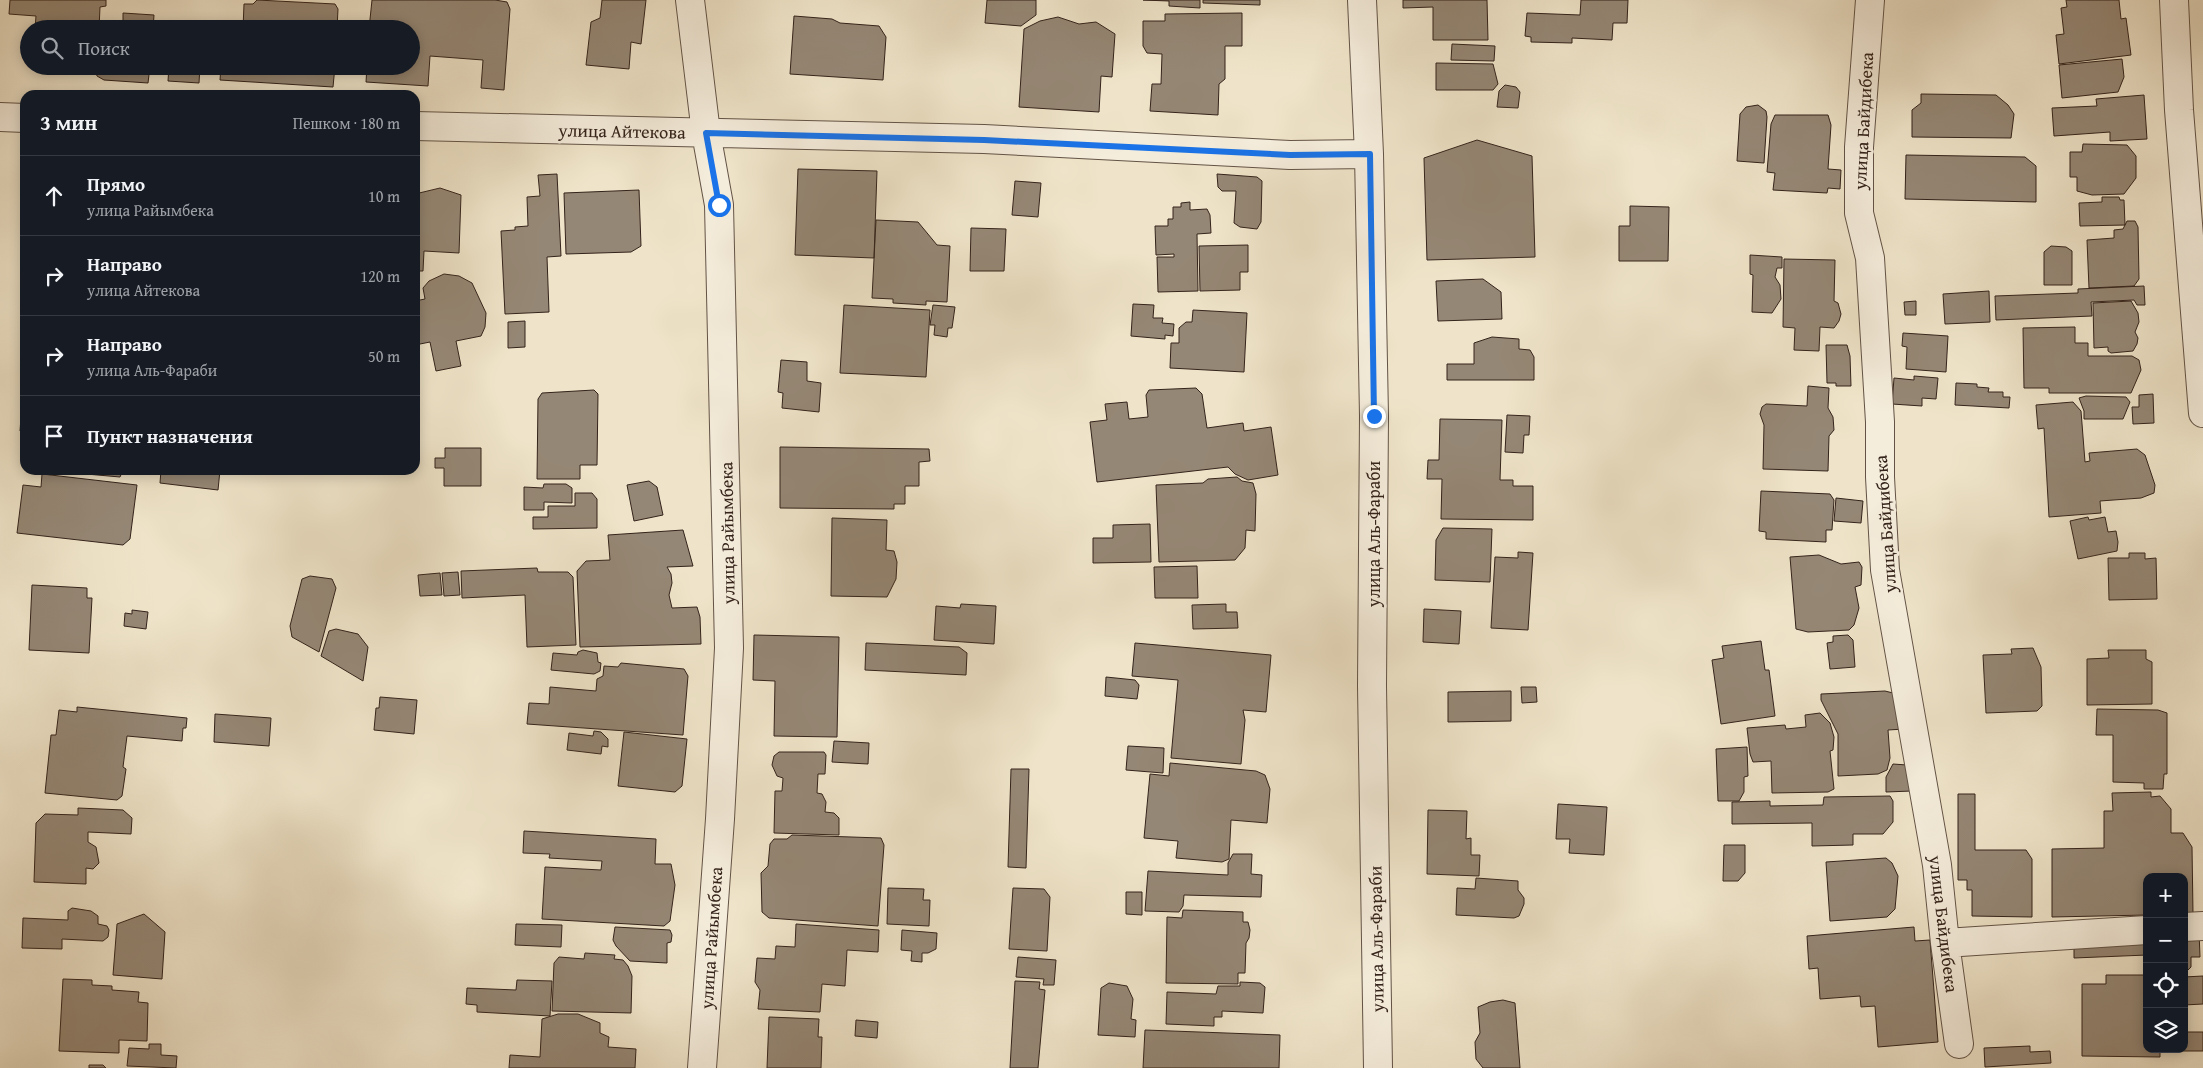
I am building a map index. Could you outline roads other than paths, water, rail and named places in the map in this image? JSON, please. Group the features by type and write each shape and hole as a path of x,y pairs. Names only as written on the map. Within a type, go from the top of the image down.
{"street":[{"name":"улица Райымбека","path":"690,0 701,75 706,133 719,205 729,648 720,820 702,1068"},
{"name":"улица Аль-Фараби","path":"1362,0 1370,154 1374,416 1372,686 1378,1068"},
{"name":"улица Байдибека","path":"1870,0 1859,147 1859,213 1870,258 1880,422 1885,570 1937,865 1945,943 1959,1044"},
{"path":"2174,0 2179,110 2203,413"},
{"path":"0,118 20,118"},
{"name":"улица Айтекова","path":"420,126 984,140 1290,155 1370,154"},
{"path":"2188,927 2203,926"},
{"path":"1945,943 2143,930"}]}
